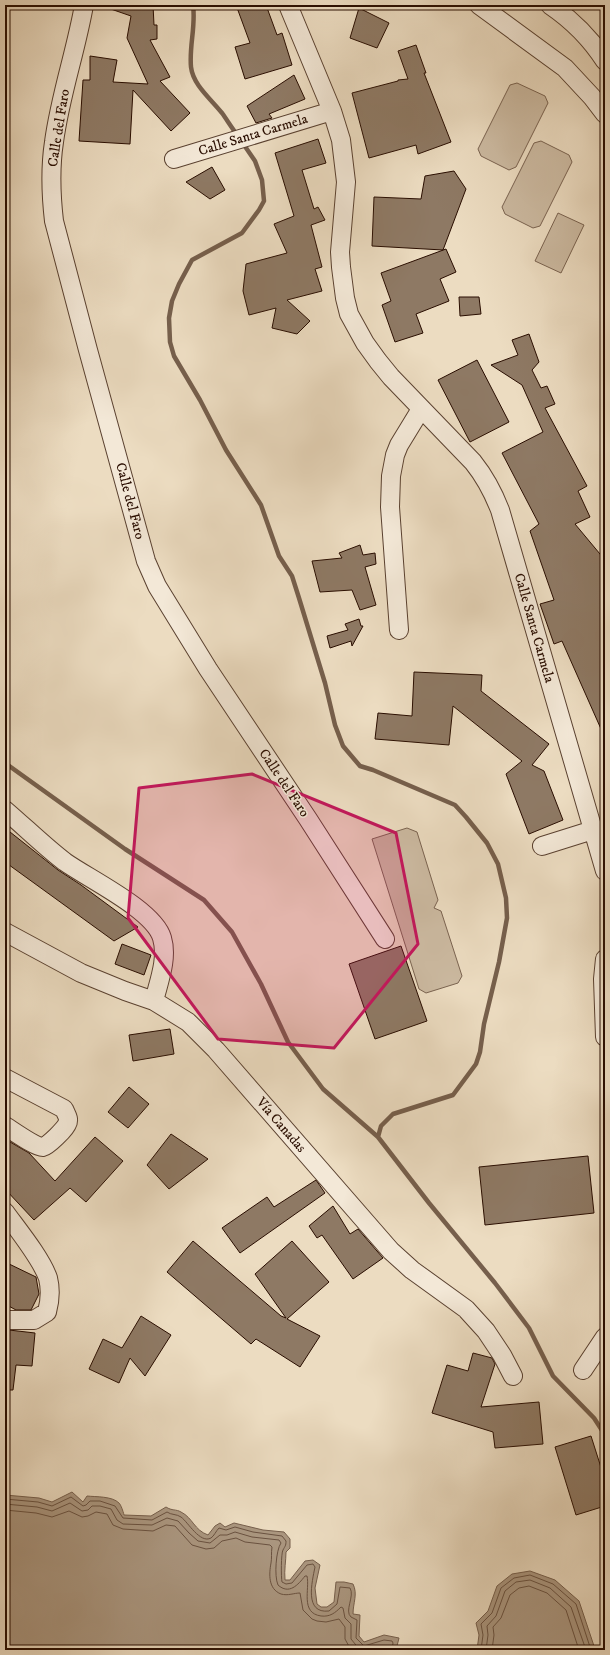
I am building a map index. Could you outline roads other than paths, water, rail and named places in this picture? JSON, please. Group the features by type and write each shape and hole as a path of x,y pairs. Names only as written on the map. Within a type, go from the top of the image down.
{"street":[{"name":"Calle del Faro","path":"84,5 54,143 51,172 52,207 54,222 146,561 157,586 208,669 308,819 385,939"},
{"name":"Calle Santa Carmela","path":"288,5 332,112 341,140 346,182 340,252 344,298 349,314 364,343 391,377 481,472 493,493 500,510 605,871"},
{"path":"479,5 565,68 592,97 605,114"},
{"path":"550,5 588,37 605,62"},
{"name":"Calle Santa Carmela","path":"174,159 332,112"},
{"path":"399,630 390,507 390,481 395,456 399,445 421,409"},
{"path":"5,810 61,858 119,895 154,923 162,937 164,954 154,1001"},
{"path":"542,846 593,830"},
{"name":"Vía Canadas","path":"5,932 81,973 154,1001 188,1022 216,1050 391,1251 412,1270 466,1309 486,1330 513,1376"},
{"path":"605,959 602,980 605,1037"},
{"path":"5,1078 64,1109 68,1116 68,1124 49,1144 43,1147 36,1145 5,1126"},
{"path":"5,1212 37,1257 48,1278 50,1299 47,1312 34,1320 5,1320"},
{"path":"583,1370 605,1338"}],"water":[{"path":"72,1492 83,1502 87,1496 112,1499 120,1504 124,1515 151,1516 166,1507 181,1512 188,1517 203,1533 208,1535 215,1526 220,1523 225,1527 234,1523 263,1530 284,1532 290,1539 290,1548 286,1552 285,1580 290,1580 305,1561 313,1560 320,1565 315,1588 317,1604 321,1607 327,1607 334,1602 336,1582 353,1584 355,1595 353,1614 360,1615 359,1636 364,1642 384,1635 399,1638 396,1650 5,1650 5,1495 39,1498 52,1502"},
{"path":"530,1571 555,1580 579,1601 594,1646 605,1650 477,1650 479,1635 476,1623 488,1611 497,1586 512,1574"}],"waterway":[{"path":"193,5 194,21 191,51 192,74 203,92 222,113 238,136"},
{"path":"242,142 255,161 262,180 264,201 242,233 192,260 172,301 169,318 170,342 174,356 200,400 226,450 261,505 279,556 292,576 325,683 335,725 343,746 360,766 373,770 455,805 487,843 498,864 506,898 507,918 499,962 484,1024 480,1052 476,1064 453,1095 393,1114 381,1126 378,1137"},
{"path":"5,763 125,849 204,900 232,932 261,984 288,1042 323,1089 378,1137 429,1203 495,1283 529,1328 553,1376 594,1418 605,1435"}]}
